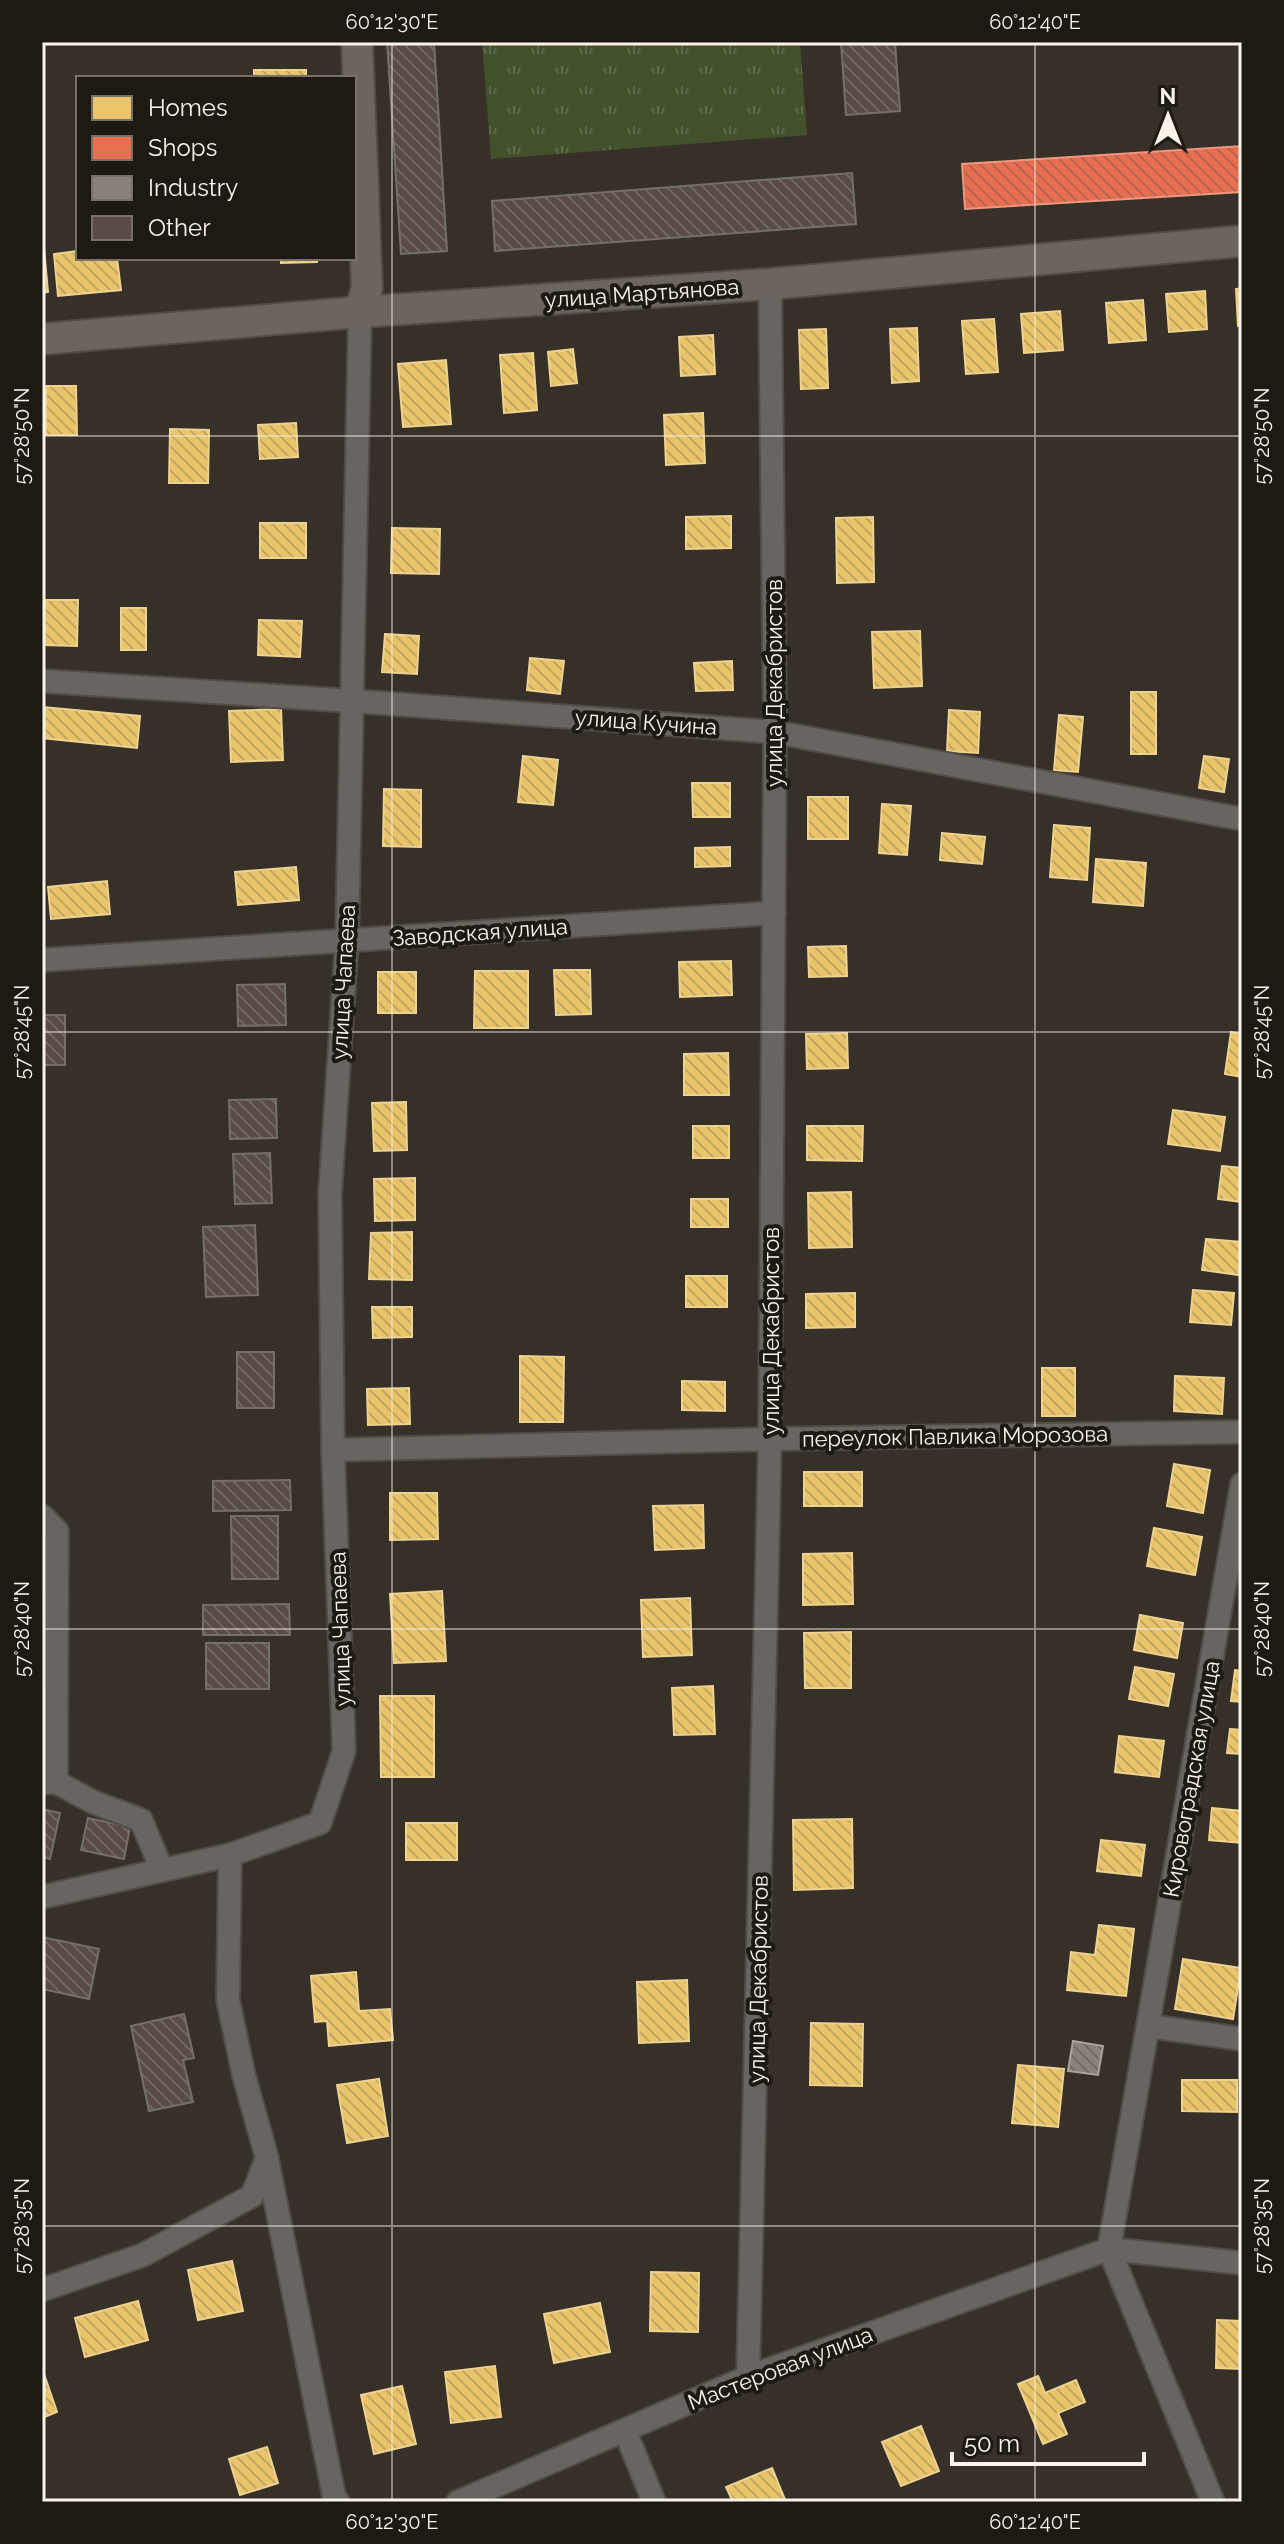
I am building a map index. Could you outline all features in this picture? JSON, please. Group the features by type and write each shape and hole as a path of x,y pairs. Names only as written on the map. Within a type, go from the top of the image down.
{"main road":[{"name":"улица Чапаева","path":"357,42 367,288 360,312"},
{"name":"улица Мартьянова","path":"42,339 360,312 770,284 1242,241"}],"street":[{"name":"улица Декабристов","path":"748,2377 770,1439 775,732 770,284"},
{"name":"улица Чапаева","path":"42,1897 230,1855 320,1823 344,1751 333,1450 330,1194 347,940 360,312"},
{"name":"улица Кучина","path":"42,681 775,732 1242,819"},
{"name":"Заводская улица","path":"42,960 774,913"},
{"name":"переулок Павлика Морозова","path":"333,1450 1242,1432"},
{"name":"Кировоградская улица","path":"1109,2249 1242,1484"},
{"path":"42,1516 57,1531 49,1782 141,1820 162,1870"},
{"path":"230,1855 228,2000 244,2076 267,2158 334,2496 338,2502"},
{"path":"1148,2026 1242,2039"},
{"path":"42,2290 143,2255 252,2196 267,2158"},
{"name":"Мастеровая улица","path":"458,2502 748,2377 1109,2249"},
{"path":"1213,2502 1109,2249 1242,2263"},
{"path":"625,2431 654,2502"}],"green space":[{"path":"482,42 800,42 807,135 491,159"}],"building: Homes":[{"path":"254,70 306,70 306,76 254,76"},
{"path":"42,248 48,292 42,293"},
{"path":"76,251 76,260 117,260 121,290 58,296 54,254"},
{"path":"281,260 317,260 317,262 281,263"},
{"path":"1242,288 1242,326 1238,326 1236,289"},
{"path":"1205,291 1207,329 1169,332 1166,294"},
{"path":"1143,300 1146,340 1109,343 1106,303"},
{"path":"1060,311 1063,350 1024,353 1021,314"},
{"path":"994,319 998,372 966,374 962,321"},
{"path":"917,328 919,381 892,383 890,329"},
{"path":"826,329 828,388 801,389 799,330"},
{"path":"713,335 715,374 681,376 679,337"},
{"path":"573,349 577,383 551,386 548,352"},
{"path":"533,353 537,410 504,413 500,355"},
{"path":"446,360 451,424 403,427 398,364"},
{"path":"46,386 76,386 77,435 46,435"},
{"path":"703,413 705,463 666,465 664,415"},
{"path":"296,423 298,457 260,459 258,425"},
{"path":"170,429 209,430 208,483 169,483"},
{"path":"731,516 731,548 686,549 686,517"},
{"path":"873,517 874,582 837,583 836,518"},
{"path":"260,523 306,523 306,558 260,558"},
{"path":"392,528 440,529 439,574 391,573"},
{"path":"42,600 78,600 77,646 42,645"},
{"path":"121,608 146,608 146,650 121,650"},
{"path":"259,620 302,621 300,657 258,655"},
{"path":"920,631 922,686 874,688 872,632"},
{"path":"385,634 419,636 417,674 382,672"},
{"path":"530,658 564,661 560,694 527,690"},
{"path":"732,661 733,690 696,691 694,663"},
{"path":"1131,692 1156,692 1156,754 1131,754"},
{"path":"42,707 140,716 137,748 42,738"},
{"path":"281,709 283,760 231,762 229,711"},
{"path":"949,710 980,712 978,753 947,751"},
{"path":"1059,715 1083,717 1078,772 1054,770"},
{"path":"523,756 558,760 553,805 518,802"},
{"path":"1204,756 1229,759 1224,792 1199,788"},
{"path":"692,783 730,783 730,817 693,817"},
{"path":"384,789 421,790 421,847 383,846"},
{"path":"808,797 848,797 848,839 808,839"},
{"path":"882,804 911,806 907,855 879,853"},
{"path":"1054,825 1090,828 1087,880 1050,877"},
{"path":"942,833 985,837 982,864 940,860"},
{"path":"730,847 730,866 695,867 695,848"},
{"path":"1096,859 1146,863 1143,906 1093,902"},
{"path":"296,867 299,900 238,905 235,872"},
{"path":"107,881 110,914 51,919 48,887"},
{"path":"846,946 847,976 809,977 808,947"},
{"path":"731,961 732,995 680,997 679,962"},
{"path":"554,970 590,970 591,1014 556,1015"},
{"path":"475,971 528,971 528,1028 474,1028"},
{"path":"378,972 416,972 416,1013 378,1013"},
{"path":"1231,1032 1242,1034 1242,1077 1225,1074"},
{"path":"847,1033 848,1068 807,1069 806,1034"},
{"path":"728,1053 729,1095 684,1095 684,1054"},
{"path":"406,1102 407,1150 374,1151 372,1103"},
{"path":"1173,1110 1225,1117 1220,1151 1168,1144"},
{"path":"693,1126 729,1126 729,1158 693,1158"},
{"path":"807,1126 863,1126 862,1161 807,1160"},
{"path":"1222,1166 1242,1168 1242,1202 1218,1199"},
{"path":"415,1178 415,1220 375,1221 374,1179"},
{"path":"851,1192 852,1247 809,1248 808,1193"},
{"path":"691,1199 728,1199 728,1227 691,1227"},
{"path":"412,1232 412,1280 369,1279 371,1233"},
{"path":"1206,1239 1242,1242 1239,1275 1202,1270"},
{"path":"686,1276 727,1276 727,1307 686,1307"},
{"path":"1193,1290 1234,1293 1231,1325 1190,1322"},
{"path":"855,1293 855,1327 806,1328 806,1294"},
{"path":"372,1307 412,1307 412,1337 373,1338"},
{"path":"520,1356 564,1357 563,1422 520,1422"},
{"path":"1042,1368 1075,1368 1075,1416 1042,1416"},
{"path":"1175,1376 1224,1378 1222,1414 1174,1411"},
{"path":"682,1381 725,1382 725,1411 682,1410"},
{"path":"409,1388 410,1424 368,1425 367,1389"},
{"path":"1174,1464 1210,1470 1203,1513 1167,1506"},
{"path":"804,1472 862,1472 862,1506 804,1506"},
{"path":"390,1493 437,1493 438,1539 390,1540"},
{"path":"703,1505 704,1548 655,1550 653,1506"},
{"path":"1154,1528 1202,1537 1195,1575 1147,1566"},
{"path":"852,1553 853,1604 803,1605 803,1554"},
{"path":"442,1591 446,1661 394,1663 390,1594"},
{"path":"690,1598 692,1655 643,1657 641,1600"},
{"path":"1140,1615 1183,1623 1177,1658 1134,1650"},
{"path":"851,1632 851,1688 805,1688 804,1633"},
{"path":"1135,1667 1174,1674 1168,1706 1129,1699"},
{"path":"1235,1670 1242,1671 1242,1702 1231,1701"},
{"path":"713,1686 715,1734 674,1735 672,1688"},
{"path":"380,1696 434,1696 434,1777 381,1777"},
{"path":"1230,1729 1242,1730 1242,1754 1227,1753"},
{"path":"1119,1736 1164,1741 1159,1777 1115,1772"},
{"path":"1212,1808 1242,1811 1242,1843 1209,1840"},
{"path":"852,1819 853,1888 794,1890 793,1820"},
{"path":"406,1823 457,1823 457,1860 406,1860"},
{"path":"1101,1840 1145,1845 1141,1876 1097,1871"},
{"path":"1099,1925 1134,1929 1126,1996 1067,1990 1071,1952 1095,1955"},
{"path":"1183,1959 1241,1968 1233,2019 1175,2009"},
{"path":"356,1972 359,2011 390,2009 393,2040 329,2046 327,2021 315,2022 311,1976"},
{"path":"687,1980 689,2041 639,2043 637,1982"},
{"path":"811,2023 863,2024 862,2086 810,2085"},
{"path":"1018,2065 1064,2069 1058,2127 1012,2123"},
{"path":"379,2079 388,2136 347,2143 337,2085"},
{"path":"1182,2080 1237,2080 1237,2112 1182,2111"},
{"path":"232,2261 243,2311 198,2320 188,2270"},
{"path":"651,2272 699,2273 698,2332 650,2331"},
{"path":"138,2301 148,2340 85,2357 75,2318"},
{"path":"600,2303 610,2352 554,2363 544,2314"},
{"path":"1217,2320 1242,2321 1242,2369 1216,2368"},
{"path":"495,2366 501,2417 451,2423 445,2372"},
{"path":"42,2368 57,2412 42,2418"},
{"path":"1038,2376 1045,2393 1076,2380 1085,2402 1058,2413 1067,2434 1043,2444 1018,2384"},
{"path":"402,2386 416,2444 374,2454 361,2395"},
{"path":"921,2426 939,2471 901,2486 882,2442"},
{"path":"267,2447 278,2483 240,2495 229,2459"},
{"path":"772,2468 786,2502 733,2502 726,2487"}],"building: Shops":[{"path":"1242,146 1242,192 965,209 962,164"}],"building: Industry":[{"path":"1073,2041 1103,2046 1098,2075 1068,2071"}],"building: Other":[{"path":"387,42 434,42 447,251 401,254"},
{"path":"841,42 895,42 900,111 846,115"},
{"path":"852,173 856,224 495,251 492,201"},
{"path":"285,984 286,1025 238,1026 237,985"},
{"path":"42,1015 65,1015 65,1065 42,1065"},
{"path":"276,1099 277,1138 230,1139 229,1100"},
{"path":"270,1153 272,1203 235,1204 233,1154"},
{"path":"255,1225 258,1295 206,1297 203,1227"},
{"path":"237,1352 274,1352 274,1408 237,1408"},
{"path":"290,1480 291,1510 213,1511 213,1481"},
{"path":"231,1516 278,1516 278,1579 232,1579"},
{"path":"289,1604 290,1635 203,1635 203,1605"},
{"path":"206,1643 269,1643 269,1689 206,1689"},
{"path":"42,1809 60,1813 50,1859 42,1857"},
{"path":"88,1818 130,1827 124,1859 81,1850"},
{"path":"42,1937 99,1949 89,1999 42,1989"},
{"path":"184,2014 194,2058 183,2060 193,2102 149,2111 131,2026"}]}
